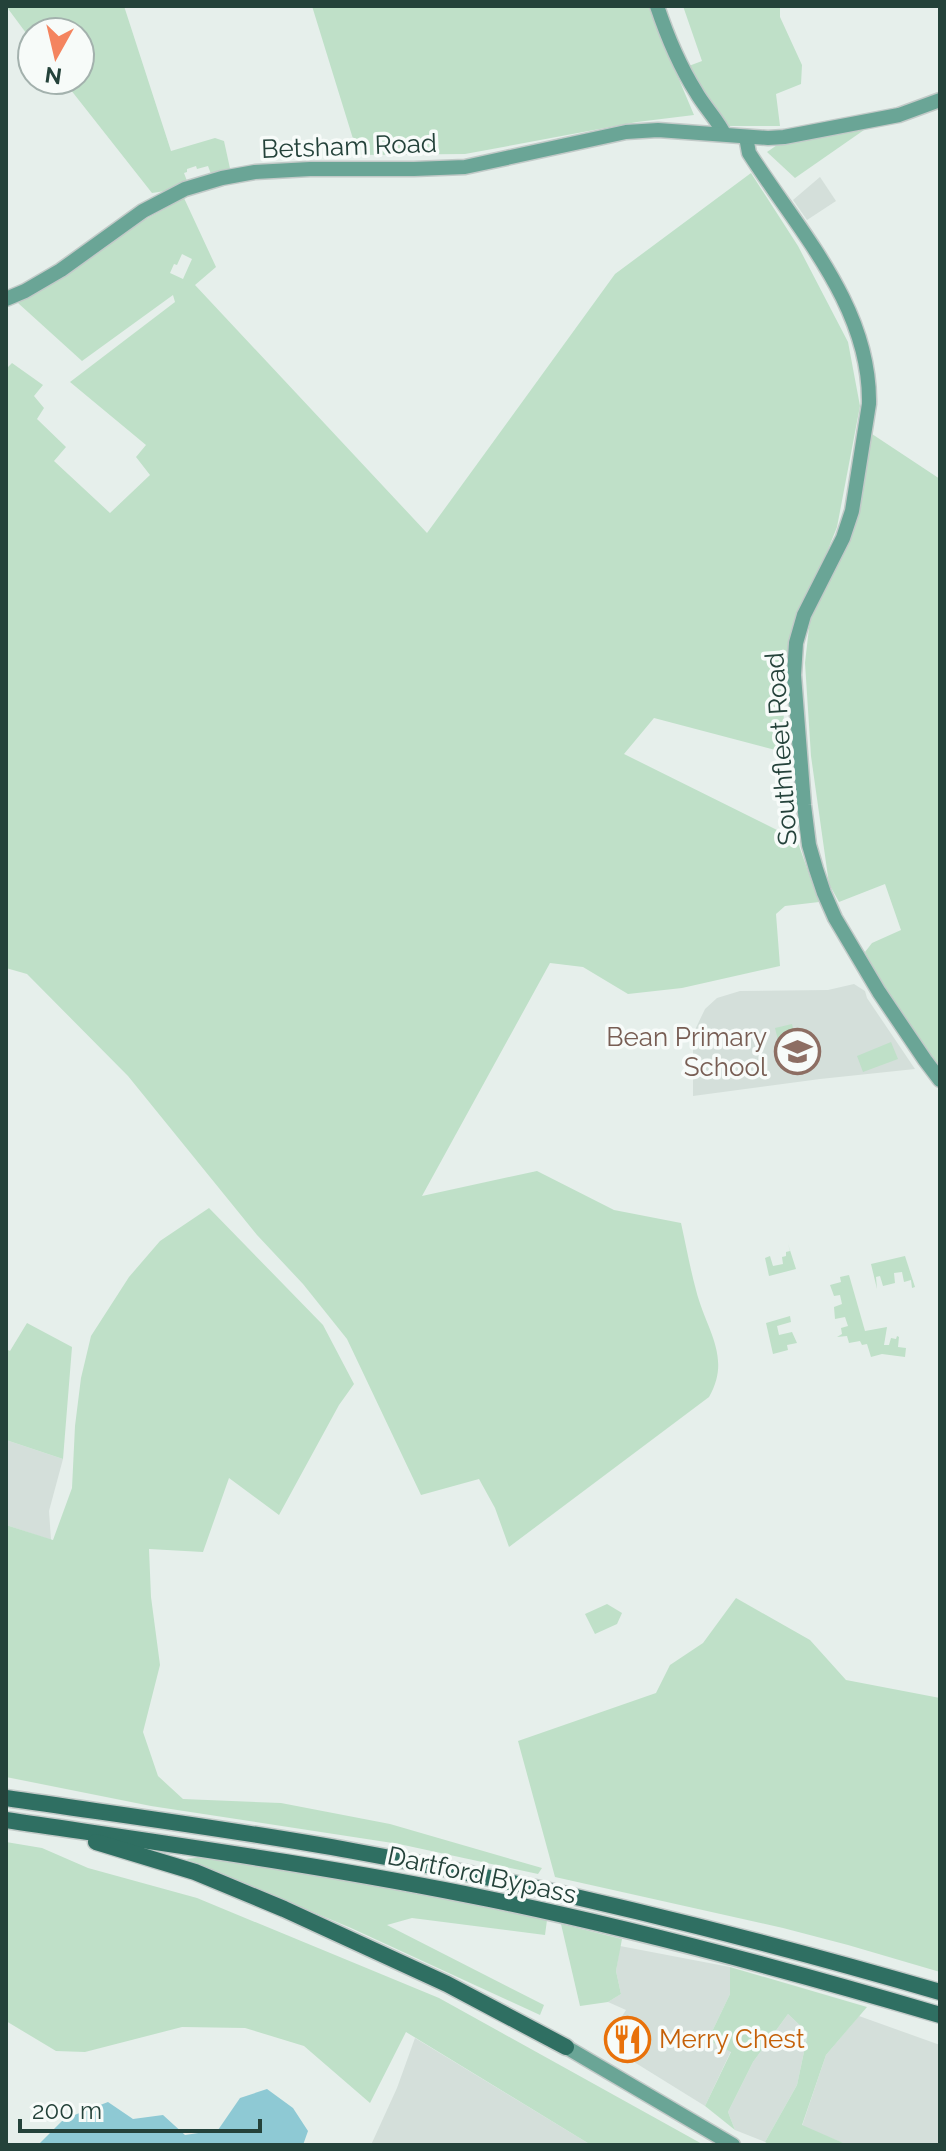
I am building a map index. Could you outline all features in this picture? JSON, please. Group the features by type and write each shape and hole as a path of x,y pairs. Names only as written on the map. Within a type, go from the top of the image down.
{"highway":[{"name":"Dartford Bypass","path":"6,1798 351,1850 540,1888 810,1954 940,1992"},
{"name":"Dartford Bypass","path":"6,1821 338,1871 490,1899 692,1945 940,2015"},
{"path":"6,1821 92,1841 195,1872 433,1977 566,2047"},
{"path":"810,1954 940,1985"}],"main road":[{"path":"657,6 671,46 694,89 724,134"},
{"name":"Betsham Road","path":"6,299 61,270 143,211 185,189 222,178 255,172 310,169 465,167 626,132 658,130 768,138 801,135 899,115 940,100"},
{"path":"703,132 710,115"},
{"name":"Southfleet Road","path":"746,137 749,153 834,278 854,325 869,387 852,511 843,538 804,615 796,643 794,675 809,845 822,889 842,932 940,1080"},
{"path":"566,2047 733,2145"}],"shaded area":[{"path":"820,177 836,201 807,220 793,200"},
{"name":"Bean Primary School","path":"854,984 865,991 915,1069 693,1096 693,1034 705,1009 717,998 740,991 828,990"},
{"path":"6,1440 63,1459 49,1511 51,1540 6,1525"},
{"path":"620,1946 730,1967 730,1994 708,2040 731,2051 705,2106 605,2044 626,2010 608,2002 621,1994 616,1971"},
{"path":"788,2014 808,2033 797,2085 765,2142 735,2130 728,2112 753,2062"},
{"path":"859,2016 940,2045 940,2145 848,2145 802,2126 826,2055"},
{"path":"415,2038 591,2145 371,2145"}],"green space":[{"path":"6,6 124,6 171,151 215,138 224,141 231,173 179,189 152,193 76,96 96,96 96,16 16,16 16,19","holes":["208,166 211,174 187,181 184,173 187,169"]},
{"path":"312,6 648,6 694,115 637,122 465,154 358,155"},
{"path":"683,6 780,6 780,17 802,65 801,84 776,94 780,126 727,126 686,67 702,61"},
{"path":"864,130 795,178 767,152 783,141"},
{"path":"751,173 798,246 848,342 860,406 837,527 785,657 783,752 654,718 624,754 797,840 819,902 785,906 776,914 780,966 682,988 628,994 583,967 550,963 422,1196 537,1171 614,1210 681,1223 696,1290 718,1356 715,1383 709,1397 509,1547 495,1508 479,1479 421,1495 347,1339 303,1284 257,1235 128,1076 27,974 6,968 6,369 12,363 43,385 34,396 44,408 37,419 66,447 54,461 110,513 150,475 136,457 146,445 70,382 175,302 173,295 82,361 18,303 137,224 184,198 216,267 195,285 427,533 615,274","holes":["182,254 192,259 183,279 170,273"]},
{"path":"872,434 940,479 940,1067 889,998 865,952 872,943 901,930 885,884 839,902 829,884 811,756 805,663 810,619 849,537"},
{"path":"792,1024 799,1053 782,1057 775,1028"},
{"path":"891,1042 898,1059 863,1072 857,1056"},
{"path":"209,1208 323,1325 354,1384 339,1405 279,1515 229,1478 203,1552 149,1549 151,1597 160,1665 143,1732 158,1776 183,1799 281,1803 390,1824 542,1868 538,1874 399,1844 151,1806 6,1777 6,1525 53,1540 72,1488 81,1378 91,1336 129,1277 160,1241"},
{"path":"788,1244 796,1269 769,1276 765,1258 770,1256 773,1266 783,1264 782,1257 790,1251"},
{"path":"905,1256 915,1287 912,1288 911,1280 904,1282 902,1272 894,1273 895,1283 883,1286 880,1276 876,1277 877,1289 871,1264"},
{"path":"849,1275 865,1331 887,1327 884,1345 889,1345 891,1338 899,1337 898,1347 906,1348 905,1357 882,1354 871,1357 867,1344 862,1345 860,1341 849,1343 847,1336 837,1337 842,1334 841,1328 848,1326 845,1317 835,1319 834,1307 842,1304 840,1295 834,1296 830,1285 841,1282 840,1277"},
{"path":"790,1316 791,1322 777,1326 779,1335 792,1332 797,1343 787,1345 788,1350 773,1354 766,1323"},
{"path":"27,1323 72,1347 63,1459 6,1440 6,1349 10,1351"},
{"path":"736,1598 810,1640 846,1680 940,1698 940,1972 783,1928 555,1877 518,1741 656,1693 670,1665 703,1643"},
{"path":"607,1604 622,1613 617,1624 595,1634 585,1614"},
{"path":"6,1842 42,1848 88,1868 197,1898 439,1998 704,2145 591,2145 406,2032 370,2103 304,2046 245,2028 182,2027 85,2052 56,2051 6,2021"},
{"path":"204,1857 411,1892 547,1920 545,1935 412,1918 387,1925 544,2005 540,2015 351,1928 186,1859"},
{"path":"561,1924 622,1939 616,1971 621,1994 608,2002 580,2006"},
{"path":"730,1967 867,2007 826,2055 802,2125 848,2145 770,2145 765,2142 797,2085 808,2033 788,2014 753,2062 728,2112 735,2130 705,2106 731,2052 708,2040 730,1994"}],"water":[{"path":"267,2089 293,2108 308,2131 303,2145 38,2145 64,2119 108,2102 133,2119 163,2115 185,2135 218,2130 240,2098"}],"place":[{"name":"Bean Primary School","path":"798,1052"},
{"name":"Merry Chest","path":"628,2039"}]}
